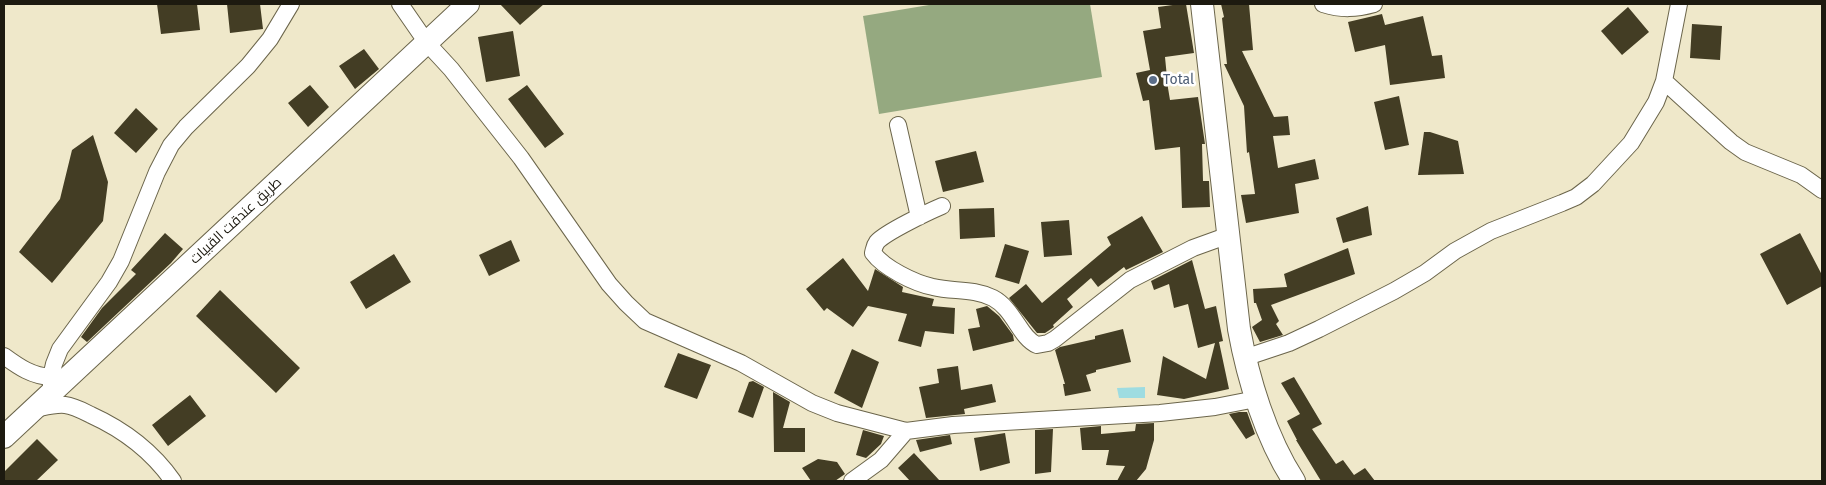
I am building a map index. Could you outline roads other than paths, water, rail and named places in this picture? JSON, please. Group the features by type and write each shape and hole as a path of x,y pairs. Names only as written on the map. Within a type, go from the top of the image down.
{"main road":[{"name":"طريق عندقت القبيات","path":"4,437 46,393 468,4"},
{"path":"1202,4 1239,329 1244,358 1256,399 1270,434 1294,481"}],"street":[{"path":"46,393 60,349 121,261 157,172 171,146 186,127 248,66 270,39 291,4"},
{"path":"400,4 427,43 465,87 520,158 609,284 626,303 646,320 741,363 812,402 838,413 906,431 953,425 1160,413 1215,407 1256,399"},
{"path":"1324,4 1350,9 1374,4"},
{"path":"1244,358 1289,343 1394,291 1455,251 1491,231 1576,197 1593,184 1631,143 1656,102 1664,82 1679,4"},
{"path":"1664,82 1731,142 1745,152 1801,175 1822,190"},
{"path":"898,125 919,217"},
{"path":"942,206 919,217 878,242 873,253 878,261 903,275 933,288 970,290 994,299 1004,306 1029,340 1037,345 1048,343 1054,339 1130,280 1193,248 1229,235"},
{"path":"4,356 37,376 46,393 66,405 102,420 126,435 150,453 173,481"},
{"path":"852,481 881,460 906,431"}],"water":[{"path":"1145,387 1145,398 1119,398 1117,388"}],"place":[{"name":"Total","path":"1153,80"}]}
